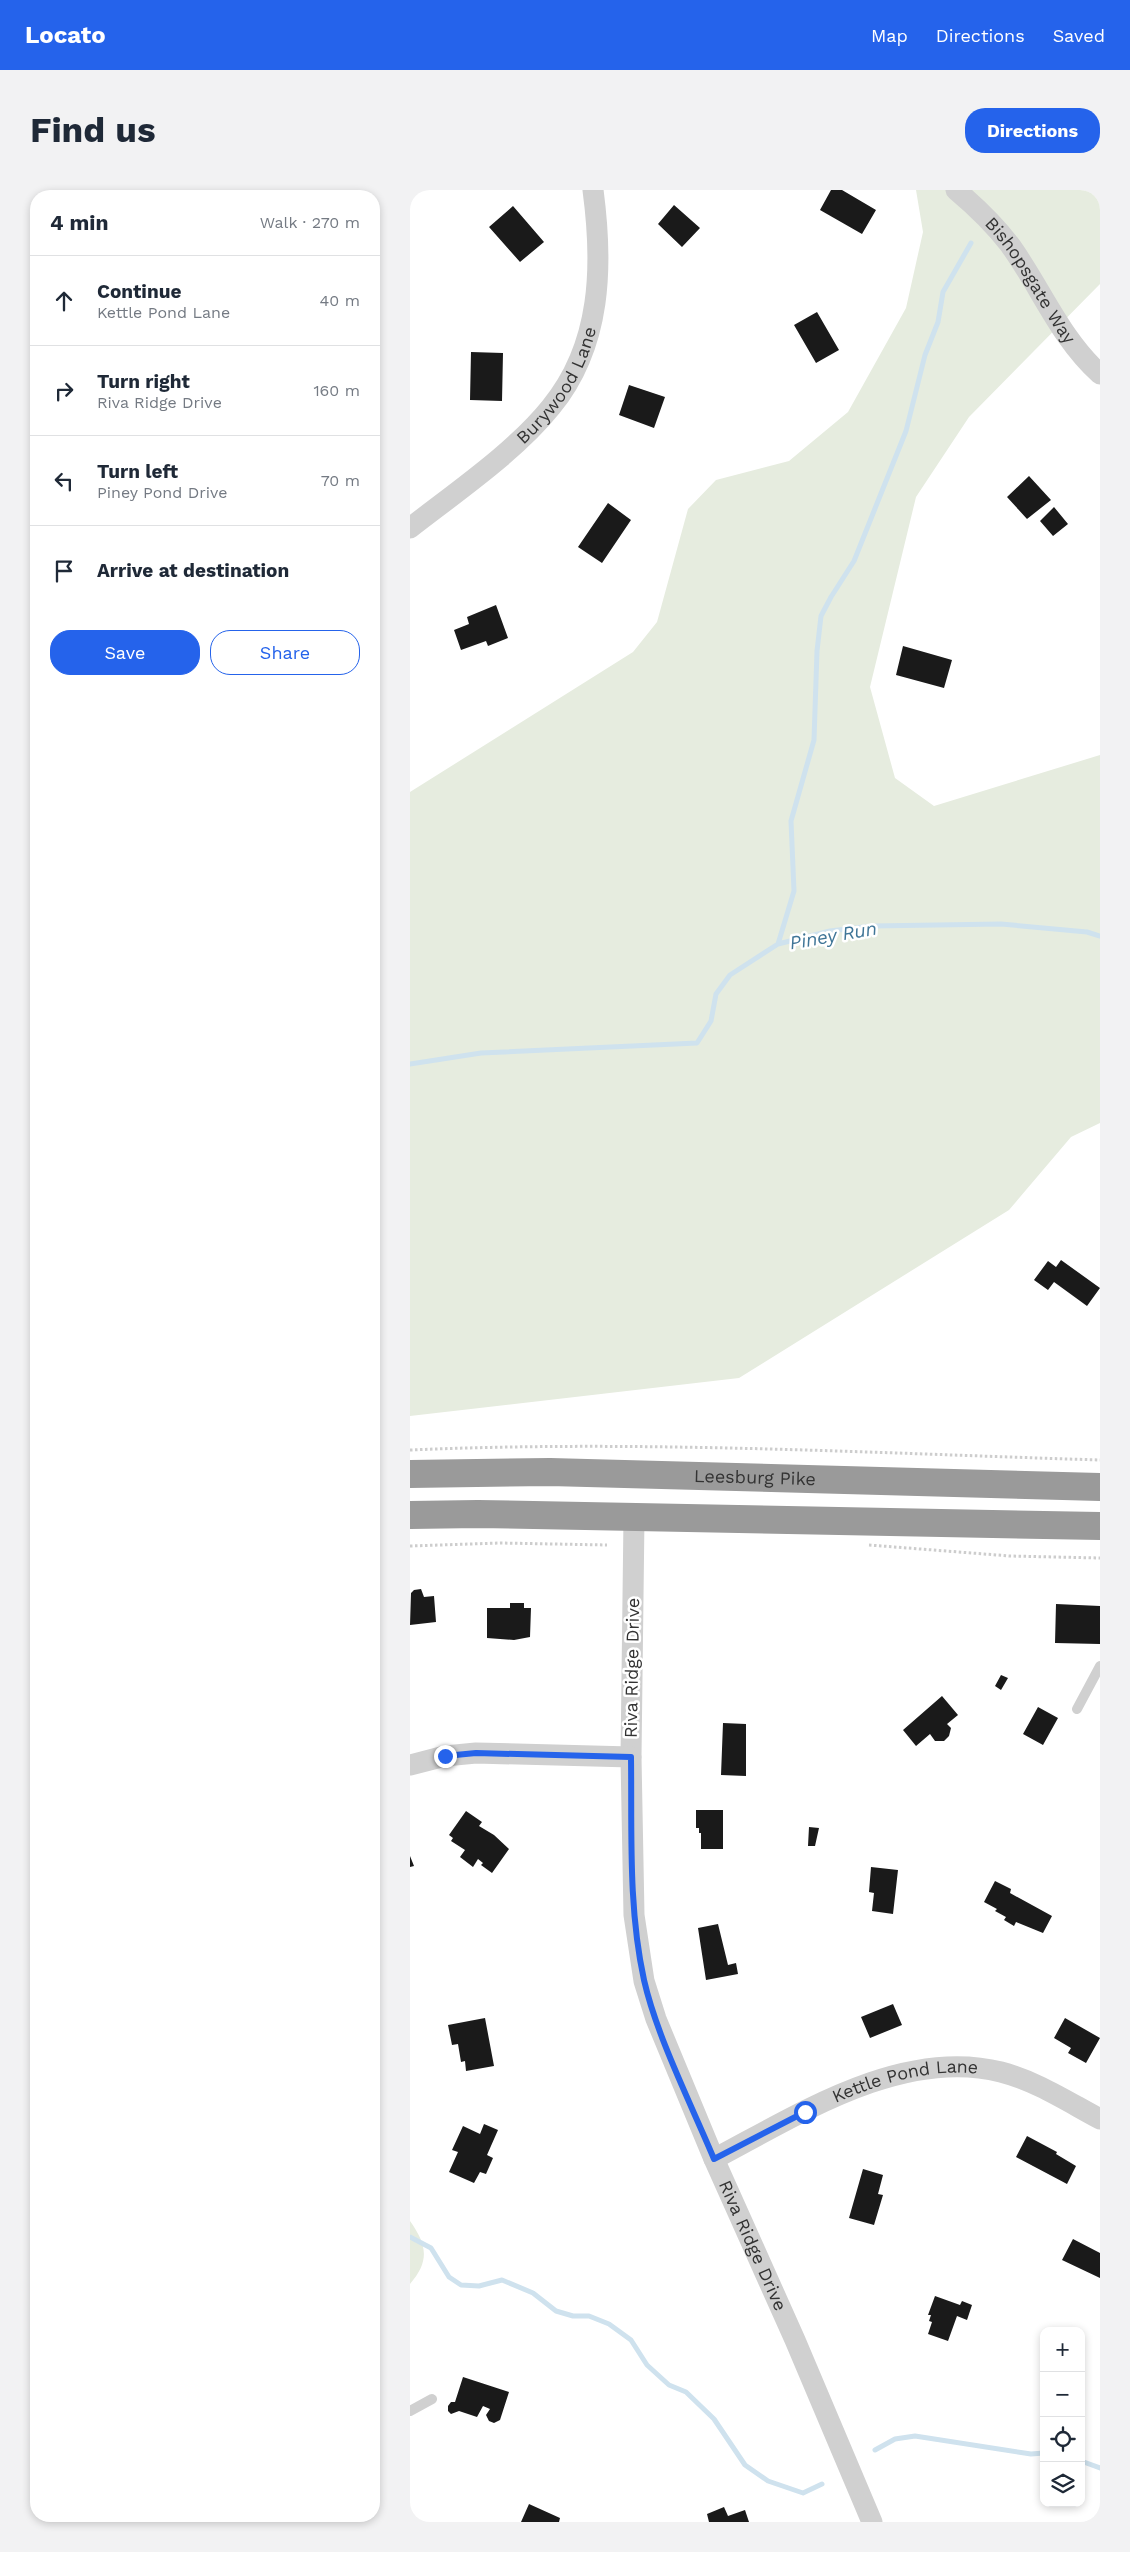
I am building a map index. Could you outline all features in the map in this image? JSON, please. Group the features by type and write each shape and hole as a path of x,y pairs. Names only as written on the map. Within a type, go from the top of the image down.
{"highway":[{"name":"Leesburg Pike","path":"410,1474 550,1472 1100,1487"},
{"path":"410,1515 634,1517 1100,1526"}],"street":[{"name":"Burywood Lane","path":"410,528 532,429 570,381 583,353 592,325 597,294 599,247 593,190"},
{"name":"Bishopsgate Way","path":"956,190 985,216 1010,245 1065,334 1100,374"},
{"name":"Riva Ridge Drive","path":"634,1517 631,1757 634,1915 644,1982 656,2019 714,2159 796,2340 872,2522"},
{"path":"410,1765 445,1756 476,1753 631,1757"},
{"name":"Kettle Pond Lane","path":"714,2159 805,2112 884,2077 942,2066 972,2067 1001,2072 1029,2082 1100,2119"}],"lane":[{"path":"1077,1709 1100,1666"},
{"path":"410,2411 432,2399"}],"path":[{"path":"410,1450 528,1446 628,1446 1100,1460"},
{"path":"410,1546 500,1543 607,1546"},
{"path":"868,1545 1010,1556 1100,1558"}],"shaded area":[{"path":"916,190 1100,190 1100,284 969,417 916,497 870,687 895,778 934,806 1100,755 1100,1123 1071,1137 1009,1210 739,1378 410,1416 410,792 633,652 657,622 688,509 716,480 789,461 848,412 906,308 923,232"},
{"path":"410,2221 420,2238 424,2253 421,2268 410,2284"}],"building":[{"path":"831,190 842,190 876,210 862,234 820,210"},
{"path":"674,205 700,228 682,247 658,224"},
{"path":"513,206 544,242 520,262 489,227"},
{"path":"817,312 839,350 816,363 794,325"},
{"path":"471,352 503,353 502,401 470,400"},
{"path":"629,385 665,397 654,428 619,415"},
{"path":"1029,476 1051,500 1027,519 1007,497"},
{"path":"608,503 631,520 602,563 578,547"},
{"path":"1054,507 1068,524 1053,536 1040,521"},
{"path":"496,605 508,638 488,646 486,641 461,650 454,630 469,624 467,617"},
{"path":"903,646 952,660 944,688 896,675"},
{"path":"1061,1260 1100,1288 1087,1306 1054,1282 1048,1290 1034,1280 1048,1261 1056,1267"},
{"path":"421,1589 424,1597 434,1596 436,1622 410,1625 411,1593 414,1590"},
{"path":"510,1603 524,1603 524,1608 531,1608 530,1637 514,1640 487,1638 487,1608 510,1608"},
{"path":"1056,1604 1100,1606 1100,1644 1055,1643"},
{"path":"1001,1675 1008,1678 1001,1690 995,1686"},
{"path":"942,1696 958,1715 947,1724 951,1728 949,1736 944,1741 935,1741 930,1734 916,1746 903,1730"},
{"path":"1038,1707 1058,1718 1043,1745 1023,1734"},
{"path":"723,1723 746,1724 746,1776 721,1775"},
{"path":"696,1810 723,1810 723,1849 701,1849 701,1833 699,1833 699,1828 696,1828"},
{"path":"466,1811 482,1822 479,1826 494,1835 509,1849 492,1873 481,1865 483,1863 478,1859 473,1867 460,1857 465,1850 451,1841 453,1838 449,1835"},
{"path":"809,1827 819,1828 815,1846 808,1846"},
{"path":"410,1856 414,1866 410,1867"},
{"path":"871,1867 898,1870 893,1914 872,1911 874,1893 869,1892"},
{"path":"995,1881 1011,1889 1010,1893 1052,1916 1043,1933 1016,1922 1014,1926 1004,1920 1006,1917 995,1911 997,1909 984,1902"},
{"path":"718,1924 728,1965 736,1963 738,1974 706,1980 698,1928"},
{"path":"893,2004 902,2025 870,2038 861,2017"},
{"path":"485,2018 494,2066 466,2071 465,2061 461,2062 458,2044 452,2045 448,2025"},
{"path":"1065,2018 1100,2038 1086,2063 1068,2053 1071,2048 1054,2038"},
{"path":"484,2124 498,2130 487,2155 493,2158 486,2174 480,2172 474,2183 449,2172 458,2152 452,2150 463,2126 480,2134"},
{"path":"1027,2136 1057,2152 1056,2154 1076,2166 1067,2184 1016,2157"},
{"path":"863,2169 883,2175 878,2194 883,2195 874,2225 849,2218"},
{"path":"1073,2239 1100,2253 1100,2278 1062,2260"},
{"path":"935,2296 960,2305 962,2301 972,2305 967,2320 957,2316 948,2341 928,2334 932,2322 929,2321 931,2315 928,2315"},
{"path":"463,2377 509,2392 500,2420 494,2423 489,2421 486,2415 490,2409 483,2406 477,2417 459,2411 451,2414 448,2411 448,2406 451,2402 455,2402"},
{"path":"529,2504 560,2518 559,2522 521,2522"},
{"path":"724,2507 728,2516 745,2510 749,2522 709,2522 707,2514"}],"waterway":[{"path":"778,944 794,891 791,821 814,740 817,651 821,616 854,561 906,431 925,355 938,322 943,292 971,243"},
{"name":"Piney Run","path":"410,1064 481,1053 697,1043 711,1021 716,994 730,975 778,944 830,931 872,926 1001,924 1087,932 1100,936"},
{"path":"410,2237 431,2248 449,2277 461,2285 479,2286 502,2280 533,2293 556,2311 573,2316 589,2316 609,2324 631,2340 647,2365 669,2385 686,2392 714,2419 745,2465 768,2481 803,2493 822,2484"},
{"path":"875,2450 895,2439 915,2436 1031,2454 1040,2453"},
{"path":"1084,2462 1100,2468"}],"route":[{"path":"445,1756 476,1753 631,1757 634,1915 636,1942 644,1982 656,2019 714,2159 805,2112"}]}
